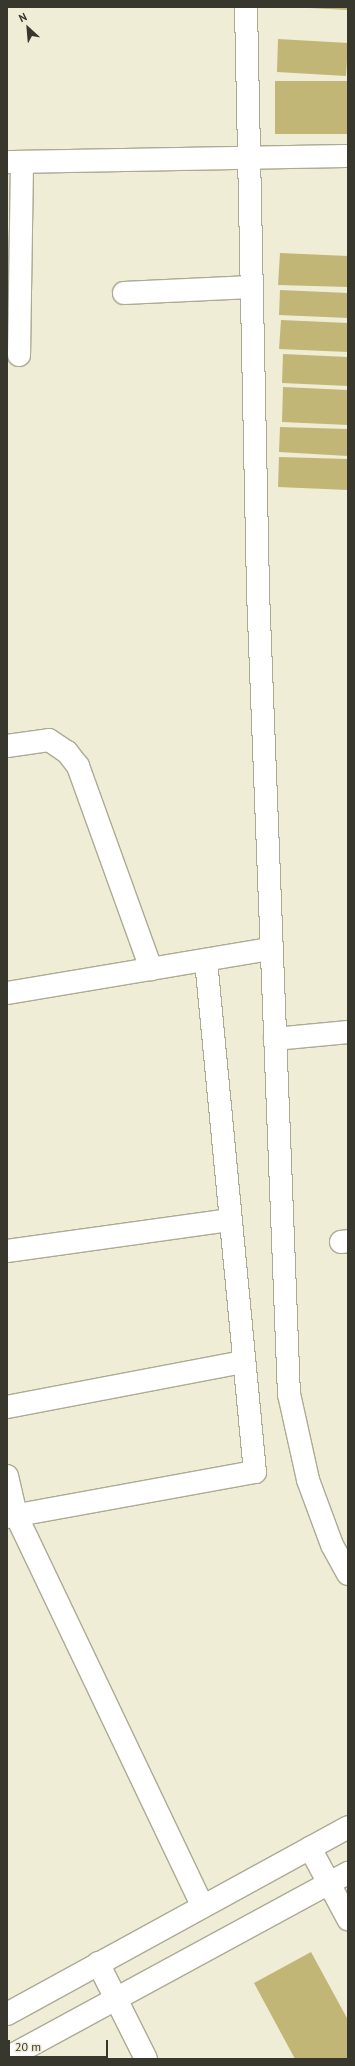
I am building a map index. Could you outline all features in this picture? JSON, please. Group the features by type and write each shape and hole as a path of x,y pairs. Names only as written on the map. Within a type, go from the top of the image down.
{"street":[{"path":"246,7 251,288 271,949 289,1394 308,1480 332,1545 348,1574"},
{"path":"19,355 15,162 348,156"},
{"path":"124,293 251,288"},
{"path":"7,746 49,740 67,752 78,766 151,969"},
{"path":"7,993 271,949"},
{"path":"11,1516 255,1472 229,1220 206,960"},
{"path":"275,1039 348,1032"},
{"path":"7,1251 229,1220"},
{"path":"7,1407 244,1362"},
{"path":"7,1476 11,1516 202,1905"},
{"path":"7,2014 202,1905 348,1827"},
{"path":"310,1848 348,1919"},
{"path":"7,2058 116,1997 348,1873"},
{"path":"98,1963 146,2059"}],"building":[{"path":"290,7 347,7 347,10"},
{"path":"278,39 348,43 346,76 277,72"},
{"path":"275,81 348,81 348,134 275,134"},
{"path":"280,253 348,256 348,287 278,285"},
{"path":"280,290 348,293 348,318 279,315"},
{"path":"281,320 348,323 348,352 279,349"},
{"path":"283,354 348,357 348,386 282,383"},
{"path":"283,387 348,390 348,425 282,422"},
{"path":"280,427 348,429 348,456 279,452"},
{"path":"279,457 348,459 348,490 278,487"},
{"path":"311,1952 348,2020 348,2059 295,2059 254,1983"}]}
